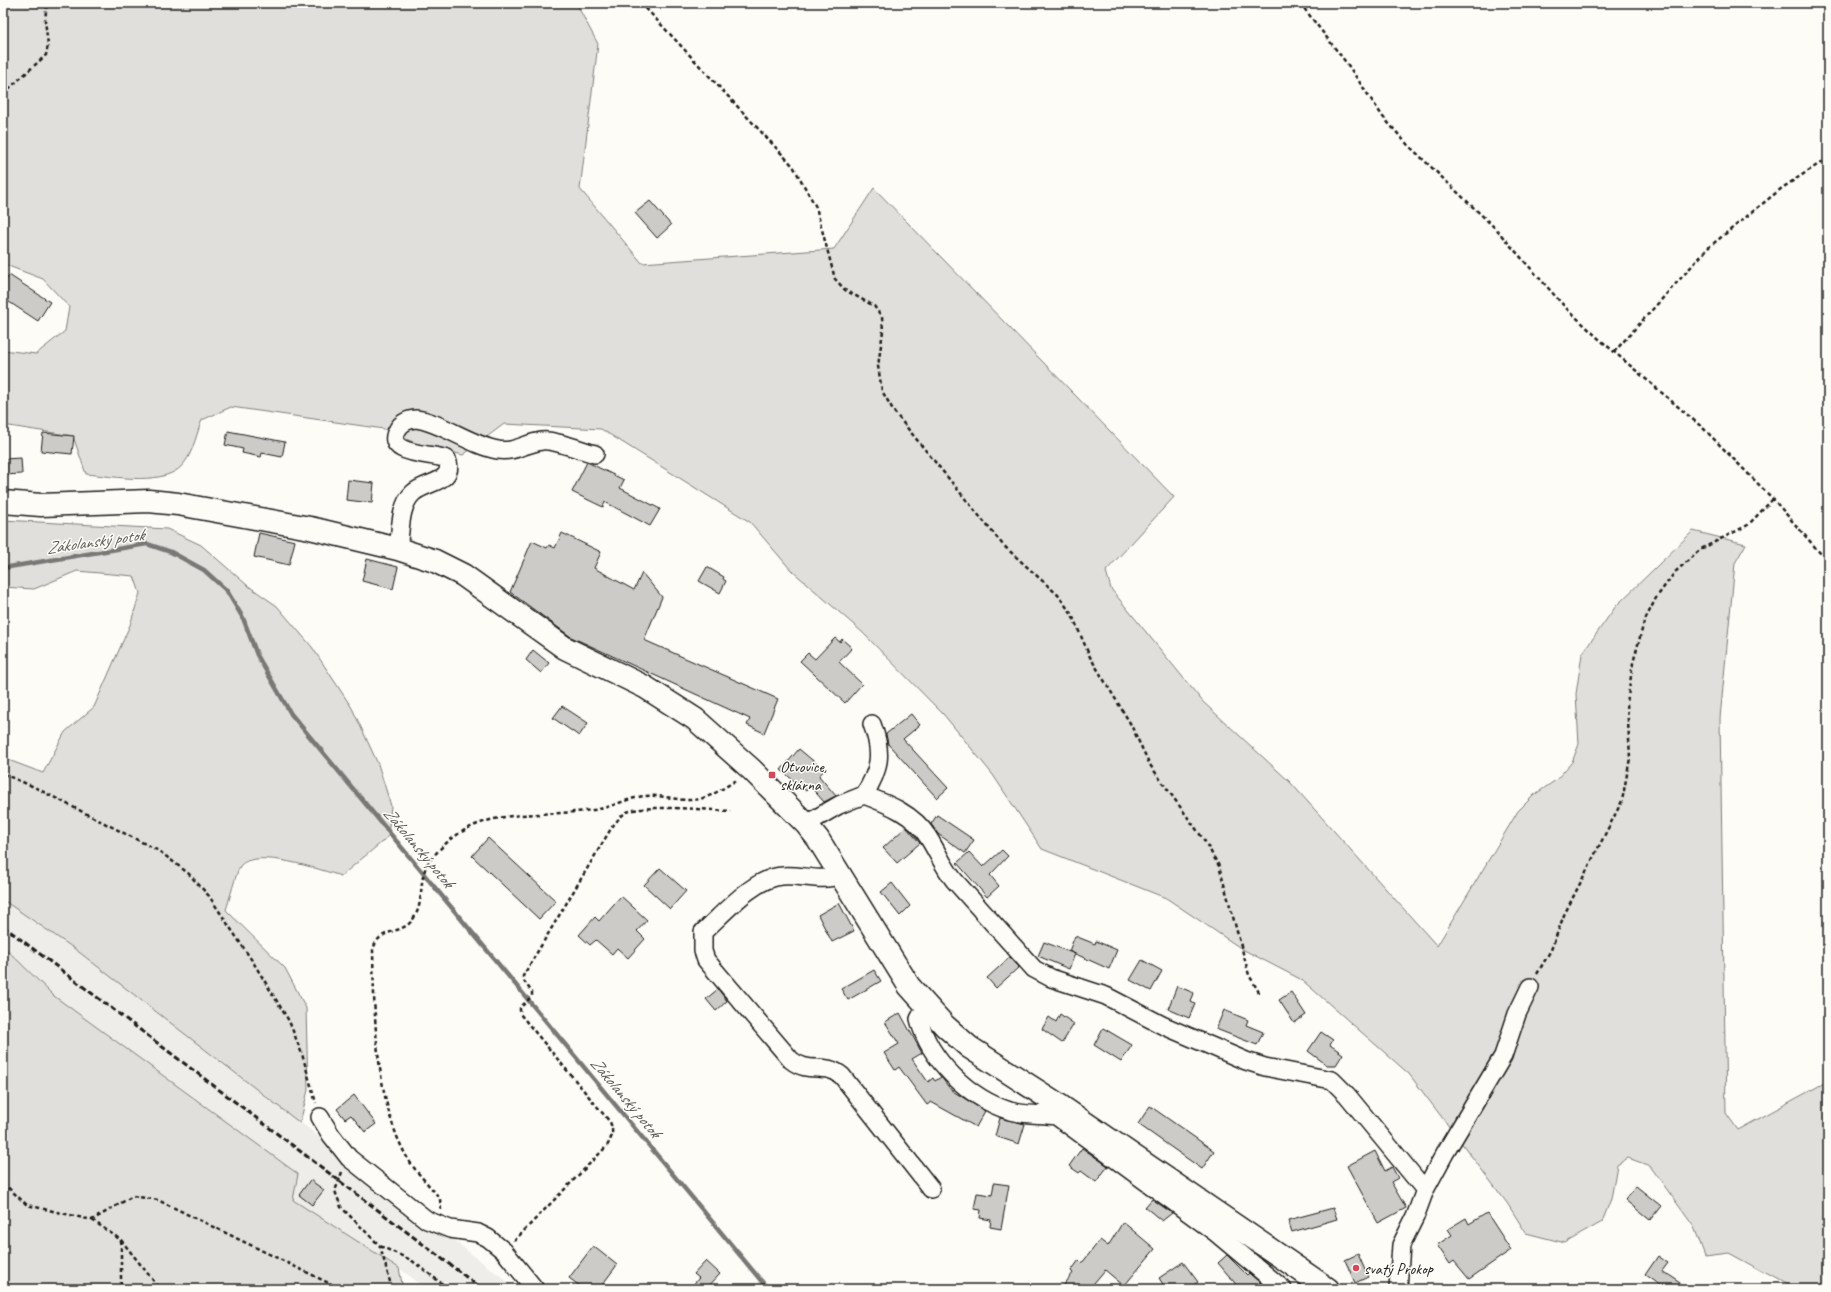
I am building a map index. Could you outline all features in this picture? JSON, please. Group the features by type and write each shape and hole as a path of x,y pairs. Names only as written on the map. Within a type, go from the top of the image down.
{"main road":[{"path":"3,502 41,505 149,501 178,504 310,528 398,549 435,561 463,575 565,648 645,687 671,702 695,719 752,770 806,824 818,839 887,953 926,1006 945,1026 969,1047 1056,1110 1328,1289"}],"street":[{"path":"398,549 405,503 419,488 440,479 447,474 450,469 447,459 439,456 409,453 400,449 396,443 396,431 408,420 416,419 498,450 514,450 544,440 595,454"},
{"path":"806,824 839,805 864,795 874,779 879,762 879,746 872,724"},
{"path":"864,795 908,815 920,826 949,873 1034,969 1051,978 1106,996 1162,1024 1246,1061 1265,1067 1332,1080 1347,1095 1425,1190"},
{"path":"840,875 831,879 781,876 762,882 748,892 703,932 703,951 706,960 791,1060 799,1066 807,1068 834,1069 842,1076 931,1189"},
{"path":"1398,1289 1400,1245 1415,1217 1425,1190 1444,1153 1503,1056 1517,1014 1530,987"},
{"path":"926,1006 919,1019 923,1035 935,1055 953,1076 972,1090 1011,1111 1056,1110 1216,1232 1283,1289"},
{"path":"320,1117 331,1135 349,1158 427,1220 438,1225 478,1233 488,1238 504,1251 535,1289"}],"path":[{"path":"3,94 46,55 48,44 45,20 47,3"},
{"path":"641,3 793,166 816,207 835,279 845,290 874,306 882,317 883,330 878,366 882,391 895,413 1003,546 1058,595 1072,615 1090,657 1130,723 1150,765 1204,840 1219,866 1249,975 1260,994"},
{"path":"1300,3 1348,65 1383,117 1407,144 1494,227 1565,307 1614,352 1704,429 1773,499 1828,562"},
{"path":"1614,352 1709,246 1782,188 1828,158"},
{"path":"1530,987 1551,950 1564,915 1622,801 1630,758 1627,702 1633,664 1644,622 1653,604 1675,572 1701,549 1748,525 1773,499"},
{"path":"438,1225 441,1206 440,1199 422,1179 407,1158 394,1126 385,1092 375,1028 373,950 375,942 380,936 408,925 415,917 419,907 421,884 426,866 445,845 461,832 502,816 592,810 609,807 636,797 647,796 694,800 715,793 752,770"},
{"path":"3,774 32,786 159,851 188,873 209,896 253,962 289,1021 302,1054 320,1117"},
{"path":"504,1251 608,1146 613,1130 610,1122 520,1014 520,1008 532,996 532,992 523,980 523,976 612,827 622,814 629,811 650,809 730,811"},
{"path":"349,1158 343,1169 335,1191 341,1207 380,1246 411,1260 449,1289"},
{"path":"3,1183 27,1205 92,1220 121,1240 160,1289"},
{"path":"92,1220 133,1196 158,1200 341,1289"},
{"path":"121,1240 121,1289"},
{"path":"380,1246 392,1289"}],"shaded area":[{"path":"3,3 576,3 598,44 580,189 642,263 834,249 874,188 1174,497 1106,571 1111,589 1203,702 1290,782 1437,946 1518,811 1534,795 1556,780 1572,762 1579,744 1576,694 1582,654 1616,606 1693,531 1746,544 1735,563 1720,718 1726,1113 1738,1130 1828,1081 1828,1289 1795,1289 1729,1253 1705,1256 1694,1227 1650,1166 1628,1158 1617,1165 1611,1199 1602,1222 1565,1243 1526,1233 1507,1203 1409,1074 1302,980 1242,949 1166,898 1042,849 993,775 944,715 862,632 791,570 750,522 601,429 504,424 463,455 415,443 384,429 231,407 202,420 188,458 177,470 166,475 153,478 125,478 86,474 73,436 3,425 3,350 36,354 65,331 69,307 43,279 3,264"},
{"path":"3,520 167,529 201,545 247,585 277,606 312,647 352,708 378,764 391,806 388,837 341,876 304,865 273,859 248,861 240,866 238,870 226,910 285,968 306,1008 308,1090 300,1123 75,949 3,900 3,758 43,773 65,732 94,707 130,625 140,593 134,576 77,571 34,589 3,587"},
{"path":"3,900 75,949 517,1289 427,1289 399,1268 293,1200 54,996 3,946"},
{"path":"3,946 54,996 298,1174 293,1200 399,1268 403,1289 3,1289"}],"building":[{"path":"650,201 671,225 657,238 635,213"},
{"path":"9,275 50,302 38,321 3,298 3,285"},
{"path":"228,431 285,442 282,457 262,453 261,457 242,453 243,449 225,445"},
{"path":"43,433 74,436 72,454 41,451"},
{"path":"21,458 22,474 3,475 3,459"},
{"path":"587,462 624,480 620,488 660,509 650,526 605,502 603,507 572,492"},
{"path":"348,480 374,483 372,503 346,500"},
{"path":"259,533 295,541 289,565 254,557"},
{"path":"562,533 601,552 594,568 634,590 642,573 662,597 644,640 778,699 764,733 747,725 750,719 571,637 510,592 532,541 547,548 549,545 555,548"},
{"path":"367,559 398,567 393,589 362,581"},
{"path":"707,567 724,577 723,579 726,581 720,593 699,581"},
{"path":"835,638 840,642 842,639 852,648 839,662 862,684 845,703 800,661 808,653 815,659"},
{"path":"533,650 549,663 541,673 526,660"},
{"path":"562,706 588,723 579,736 553,718"},
{"path":"911,714 920,725 903,739 948,788 937,798 888,744 886,734"},
{"path":"799,749 824,770 819,776 836,796 824,802 810,786 806,791 781,770"},
{"path":"937,815 974,840 965,853 938,834 931,824"},
{"path":"906,827 920,843 897,863 883,848"},
{"path":"488,838 556,901 539,919 472,856"},
{"path":"1002,850 1008,856 990,875 999,886 987,897 957,863 969,852 983,867"},
{"path":"660,868 686,891 670,909 644,885"},
{"path":"892,883 910,906 900,916 881,892"},
{"path":"621,896 647,920 637,931 645,939 628,958 617,948 612,954 596,940 590,945 579,935 595,917 599,921"},
{"path":"839,903 854,931 832,942 818,915"},
{"path":"1075,936 1095,944 1096,941 1117,950 1109,969 1069,951"},
{"path":"1044,942 1075,954 1069,969 1038,956"},
{"path":"1010,957 1019,967 996,988 987,978"},
{"path":"1142,960 1162,971 1151,991 1130,980"},
{"path":"874,970 881,981 848,1000 841,989"},
{"path":"1177,986 1194,993 1191,1002 1195,1004 1189,1018 1168,1009"},
{"path":"718,989 727,1001 716,1011 706,999"},
{"path":"1291,992 1306,1015 1294,1023 1279,1000"},
{"path":"1224,1010 1248,1020 1246,1025 1263,1032 1257,1045 1216,1029"},
{"path":"900,1013 922,1053 912,1059 928,1082 933,1078 935,1081 941,1077 951,1090 985,1111 976,1127 931,1102 927,1105 899,1067 895,1070 884,1053 899,1044 885,1022"},
{"path":"1060,1014 1074,1024 1062,1043 1042,1029 1049,1017 1056,1022"},
{"path":"1103,1028 1132,1045 1121,1062 1094,1045"},
{"path":"1321,1032 1333,1040 1330,1045 1343,1054 1336,1065 1327,1065 1308,1051"},
{"path":"354,1095 376,1124 365,1132 351,1115 345,1119 337,1109"},
{"path":"1150,1106 1214,1151 1202,1169 1138,1124"},
{"path":"1000,1118 1025,1124 1019,1144 995,1136"},
{"path":"1082,1148 1108,1166 1096,1182 1081,1171 1079,1173 1069,1166"},
{"path":"1375,1151 1385,1171 1392,1167 1398,1178 1391,1182 1406,1208 1378,1223 1347,1166"},
{"path":"310,1180 324,1190 312,1205 299,1195"},
{"path":"994,1183 1009,1185 1001,1229 990,1227 991,1220 980,1218 981,1210 974,1209 977,1193 992,1195"},
{"path":"1636,1186 1661,1206 1650,1220 1625,1200"},
{"path":"1152,1199 1172,1213 1162,1221 1145,1207"},
{"path":"1333,1208 1337,1219 1292,1232 1288,1220"},
{"path":"1487,1213 1511,1250 1469,1279 1454,1261 1450,1264 1437,1245 1452,1235 1448,1229 1466,1218 1469,1224"},
{"path":"1123,1222 1155,1249 1124,1286 1105,1270 1089,1289 1061,1289 1073,1273 1071,1271 1079,1260 1082,1263 1100,1240 1108,1246"},
{"path":"593,1246 617,1265 599,1289 584,1289 569,1278"},
{"name":"svatý Prokop","path":"1358,1254 1368,1277 1355,1283 1345,1260"},
{"path":"1227,1255 1247,1275 1249,1273 1267,1289 1240,1289 1218,1263"},
{"path":"1658,1256 1668,1263 1662,1271 1689,1289 1665,1289 1645,1275"},
{"path":"706,1261 720,1274 706,1289 689,1289 699,1278 694,1274"},
{"path":"1183,1262 1198,1282 1188,1289 1166,1289 1159,1278"}],"waterway":[{"name":"Zákolanský potok","path":"3,568 147,544 171,552 204,570 227,591 243,618 257,655 291,714 768,1289"}],"railway":[{"path":"3,926 482,1289"}],"place":[{"name":"Otvovice, sklárna","path":"772,775"},
{"name":"svatý Prokop","path":"1356,1268"}]}
